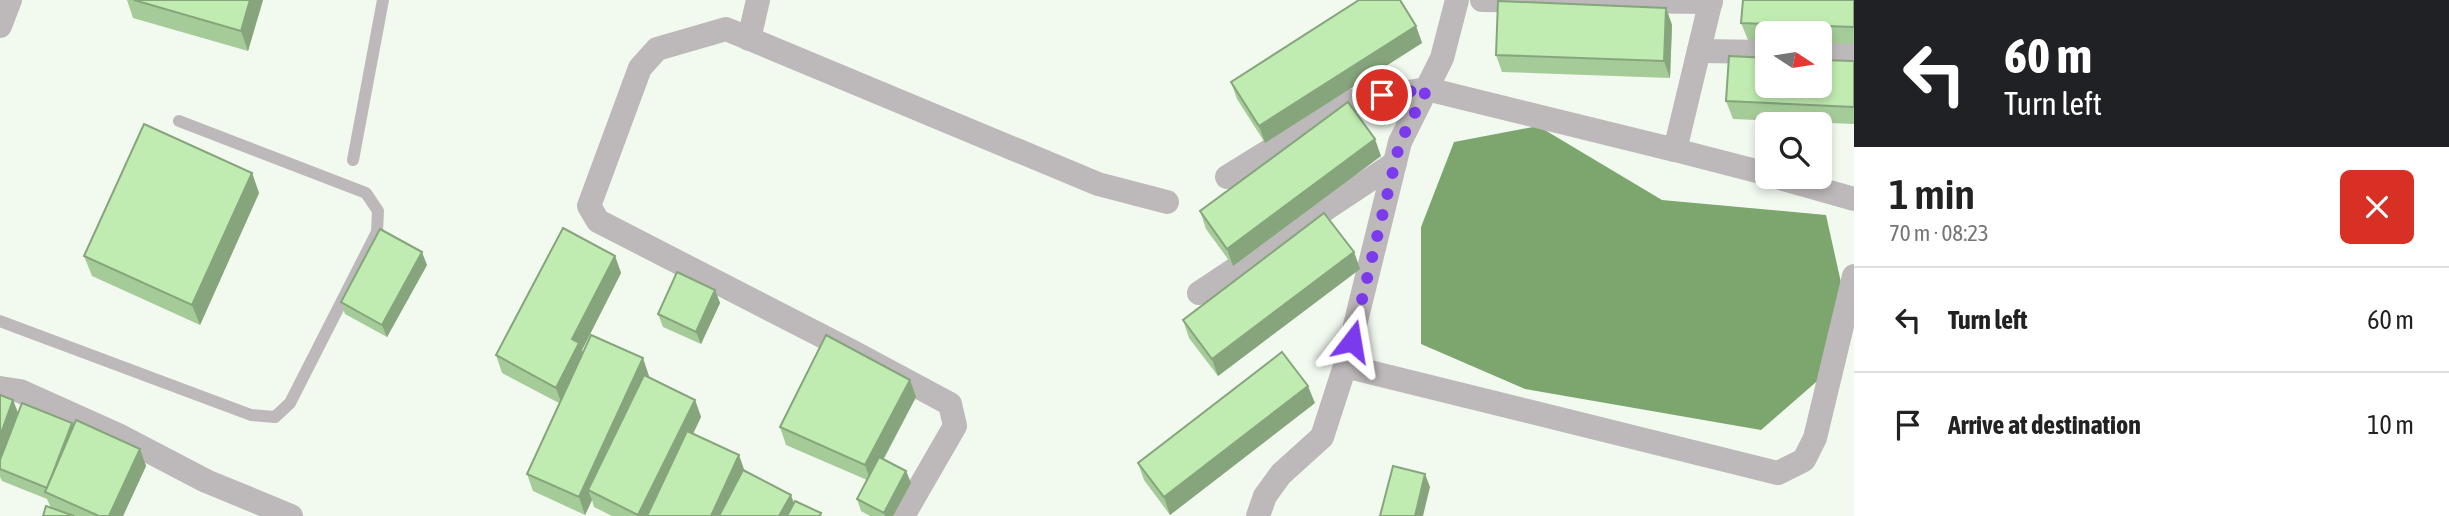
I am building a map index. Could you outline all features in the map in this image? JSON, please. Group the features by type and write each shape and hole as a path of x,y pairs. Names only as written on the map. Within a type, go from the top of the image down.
{"street":[{"path":"0,26 10,0"},
{"path":"749,39 758,0"},
{"path":"1258,516 1265,496 1281,474 1322,437 1345,366 1400,142 1442,58 1457,0"},
{"path":"1482,0 1711,1 1675,150"},
{"path":"903,516 955,426 950,404 598,221 589,206 640,68 657,49 726,29 1098,184 1167,202"},
{"path":"1699,51 1755,52"},
{"path":"1832,53 1854,54"},
{"path":"1227,177 1350,101 1427,89 1755,171"},
{"path":"1199,293 1395,163"},
{"path":"1819,189 1854,199"},
{"path":"1345,366 1779,472 1804,460 1815,438 1854,276"},
{"path":"0,388 20,391 118,435 206,481 292,516"}],"lane":[{"path":"354,160 383,0"},
{"path":"0,321 251,415 275,417 290,403 377,232 378,211 366,193 179,121"}],"shaded area":[{"path":"1538,126 1662,200 1826,215 1842,287 1823,376 1761,430 1525,389 1421,344 1421,227 1454,142"}],"building":[{"path":"134,0 250,0 241,31"},
{"path":"1359,0 1400,0 1416,26 1259,126 1231,82"},
{"path":"1743,0 1854,0 1854,27 1832,26 1832,21 1741,23"},
{"path":"1498,1 1666,8 1664,61 1496,55"},
{"path":"1729,56 1755,57 1755,98 1832,98 1832,60 1854,61 1854,107 1726,101"},
{"path":"1348,102 1375,139 1227,249 1200,211"},
{"path":"144,124 252,173 192,305 84,256"},
{"path":"1324,213 1354,252 1212,359 1183,320"},
{"path":"563,228 615,256 572,339 579,343 556,388 496,355"},
{"path":"380,229 422,252 382,325 341,302"},
{"path":"677,272 715,290 696,332 658,314"},
{"path":"591,335 643,358 579,497 527,474"},
{"path":"826,335 910,380 865,465 780,427"},
{"path":"1282,352 1308,386 1164,497 1138,463"},
{"path":"644,375 695,400 638,515 588,490"},
{"path":"0,395 13,400 0,436"},
{"path":"22,403 72,423 47,488 0,469 0,460"},
{"path":"76,420 140,449 109,516 99,516 45,492"},
{"path":"687,431 739,455 711,516 647,516"},
{"path":"879,457 906,471 884,513 857,499"},
{"path":"1393,466 1425,474 1415,516 1380,516"},
{"path":"743,470 791,495 779,516 719,516"},
{"path":"795,501 821,513 819,516 787,516"},
{"path":"46,506 74,516 43,516"}],"route":[{"path":"1352,341 1400,142 1427,89 1382,95"}]}
